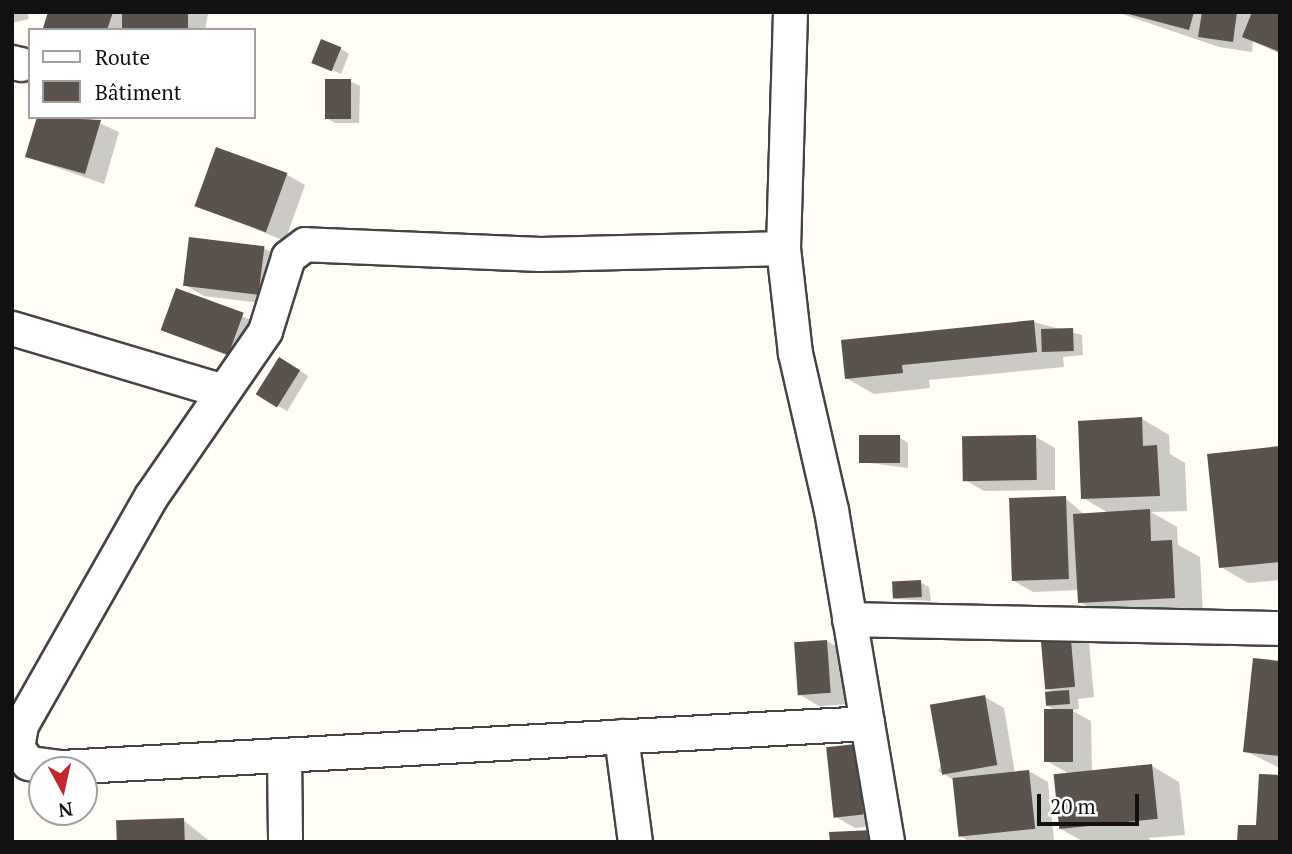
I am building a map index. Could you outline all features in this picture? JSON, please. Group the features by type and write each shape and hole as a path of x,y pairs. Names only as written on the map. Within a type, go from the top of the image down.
{"street":[{"path":"790,12 783,248 796,353 849,619 887,842"},
{"path":"783,248 540,254 305,244 288,257 265,331 151,496 21,725 17,747 28,763 61,767 867,723"},
{"path":"12,328 223,391"},
{"path":"849,619 1280,628"},
{"path":"621,736 635,842"},
{"path":"284,755 285,842"}],"building":[{"path":"48,12 113,12 108,28 43,28"},
{"path":"122,12 188,12 188,28 122,28"},
{"path":"1121,12 1194,12 1189,30"},
{"path":"1202,12 1237,12 1233,42 1198,37"},
{"path":"1252,12 1280,13 1280,52 1242,37"},
{"path":"321,39 341,47 332,71 311,63"},
{"path":"325,79 351,79 351,119 325,119"},
{"path":"36,119 101,120 85,174 25,157"},
{"path":"216,147 287,173 266,232 194,206"},
{"path":"189,237 264,246 258,295 183,286"},
{"path":"176,288 244,313 228,355 161,330"},
{"path":"1034,320 1037,352 902,365 903,373 845,379 841,340"},
{"path":"1073,328 1074,351 1042,352 1041,329"},
{"path":"279,357 300,370 277,408 256,394"},
{"path":"1142,417 1143,446 1157,445 1160,496 1081,499 1078,421"},
{"path":"859,435 900,435 900,463 859,463"},
{"path":"1036,435 1037,480 963,481 962,436"},
{"path":"1280,446 1280,562 1219,568 1207,454"},
{"path":"1066,496 1069,579 1012,581 1009,498"},
{"path":"1150,509 1151,541 1172,540 1175,598 1078,603 1073,514"},
{"path":"921,580 922,597 893,598 892,582"},
{"path":"1070,629 1075,687 1045,689 1040,632"},
{"path":"827,640 831,693 798,695 794,642"},
{"path":"1253,658 1280,661 1280,756 1243,752"},
{"path":"1069,690 1070,704 1046,706 1045,692"},
{"path":"985,695 997,765 942,775 930,705"},
{"path":"1044,709 1073,709 1073,762 1044,762"},
{"path":"856,744 863,815 834,818 826,747"},
{"path":"1152,764 1158,819 1059,829 1054,774"},
{"path":"1029,770 1035,829 959,837 952,778"},
{"path":"1259,774 1280,775 1280,842 1237,842 1238,825 1256,825"},
{"path":"184,818 185,842 117,842 116,820"},
{"path":"873,830 873,842 830,842 829,832"}]}
